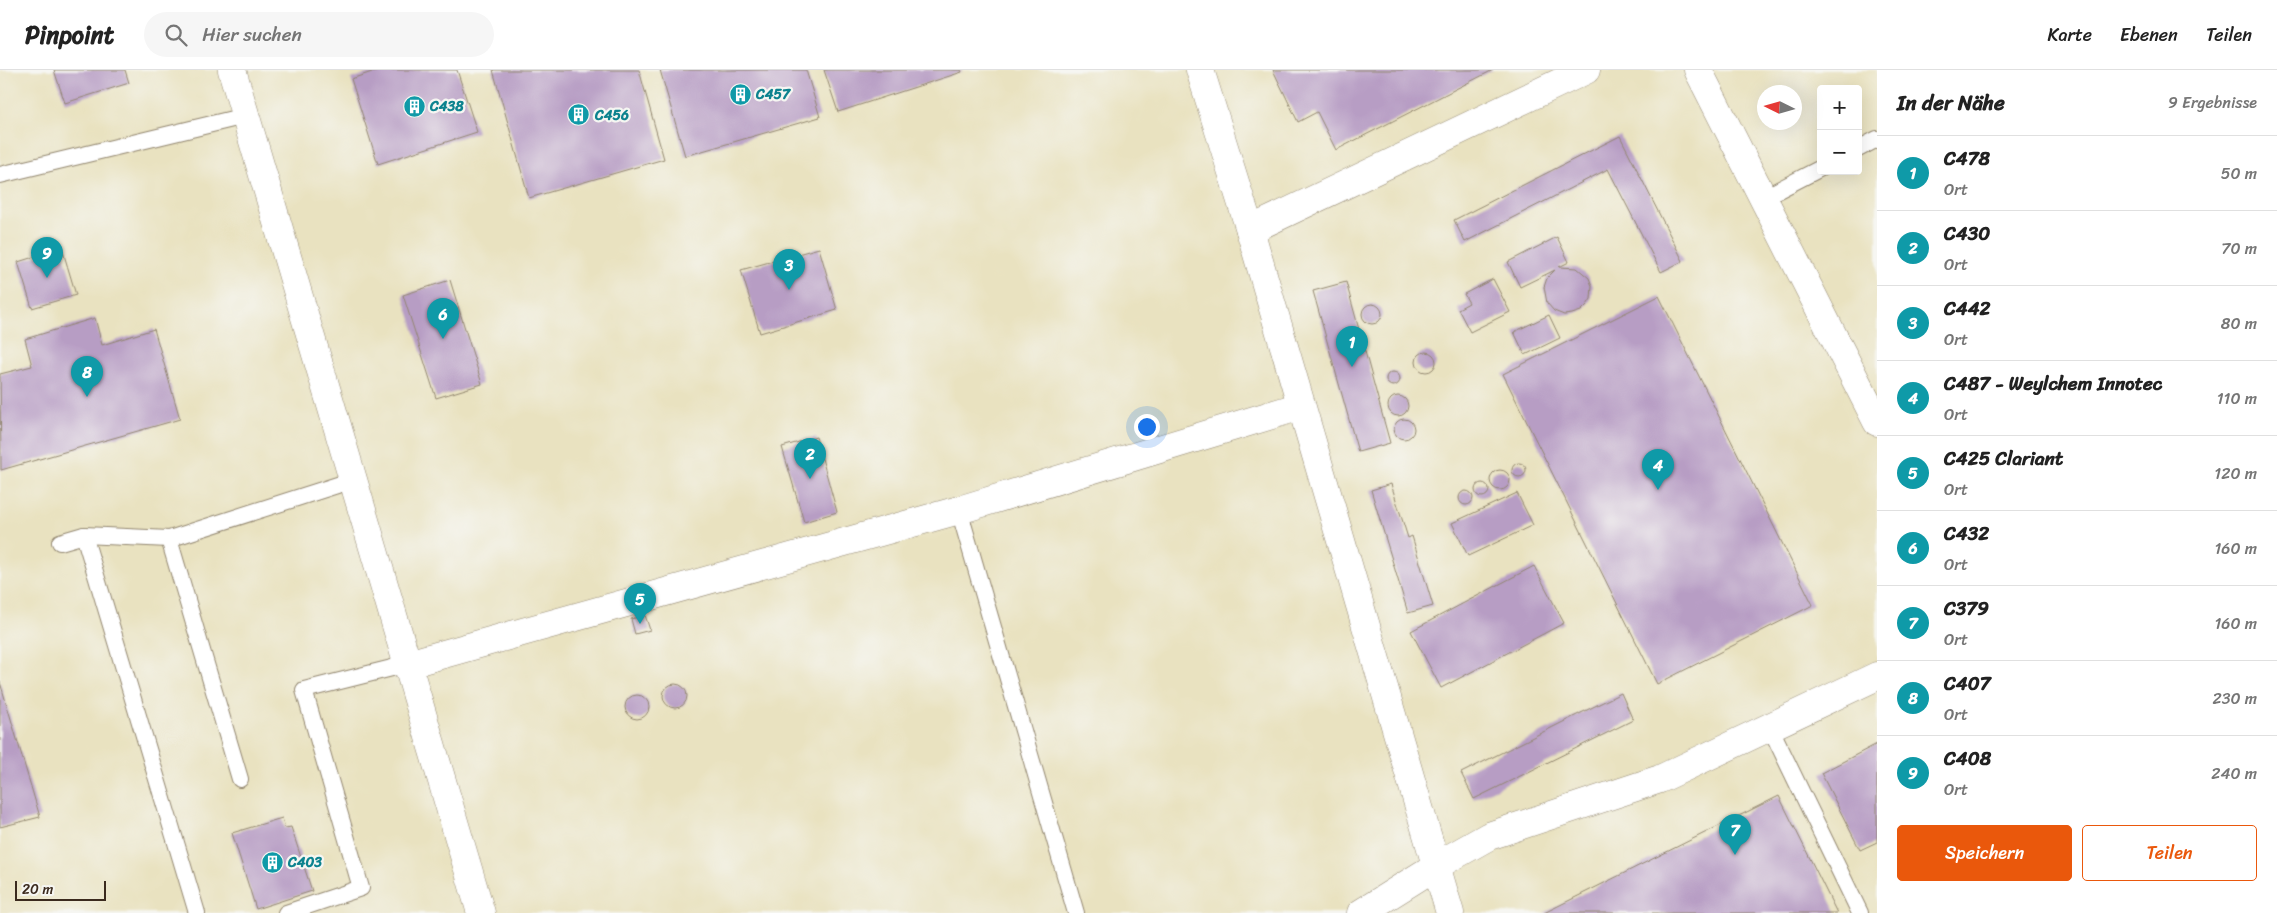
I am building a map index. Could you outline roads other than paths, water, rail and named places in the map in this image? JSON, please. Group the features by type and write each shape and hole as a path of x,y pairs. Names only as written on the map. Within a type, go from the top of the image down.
{"street":[{"path":"232,70 481,913"},
{"path":"1200,70 1250,230 1450,913"},
{"path":"1250,230 1586,70"},
{"path":"1698,70 1877,422"},
{"path":"408,664 959,510 1301,406"},
{"path":"1361,913 1436,866 1489,836 1660,779 1877,676"}],"lane":[{"path":"0,174 245,116"},
{"path":"1862,147 1877,139"},
{"path":"1763,198 1817,170"},
{"path":"60,542 84,535 169,539 353,480"},
{"path":"959,510 1076,913"},
{"path":"84,535 197,913"},
{"path":"169,539 240,779"},
{"path":"286,913 361,888 304,690 408,664"},
{"path":"1770,727 1860,913"}],"place":[{"name":"C457","path":"740,94"},
{"name":"C438","path":"414,106"},
{"name":"C456","path":"579,115"},
{"name":"C408","path":"47,278"},
{"name":"C442","path":"789,290"},
{"name":"C432","path":"443,339"},
{"name":"C478","path":"1352,367"},
{"name":"C407","path":"87,397"},
{"name":"C430","path":"810,479"},
{"name":"C487 - Weylchem Innotec","path":"1658,490"},
{"name":"C425 Clariant","path":"640,624"},
{"name":"C379","path":"1735,855"},
{"name":"C403","path":"272,862"}]}
